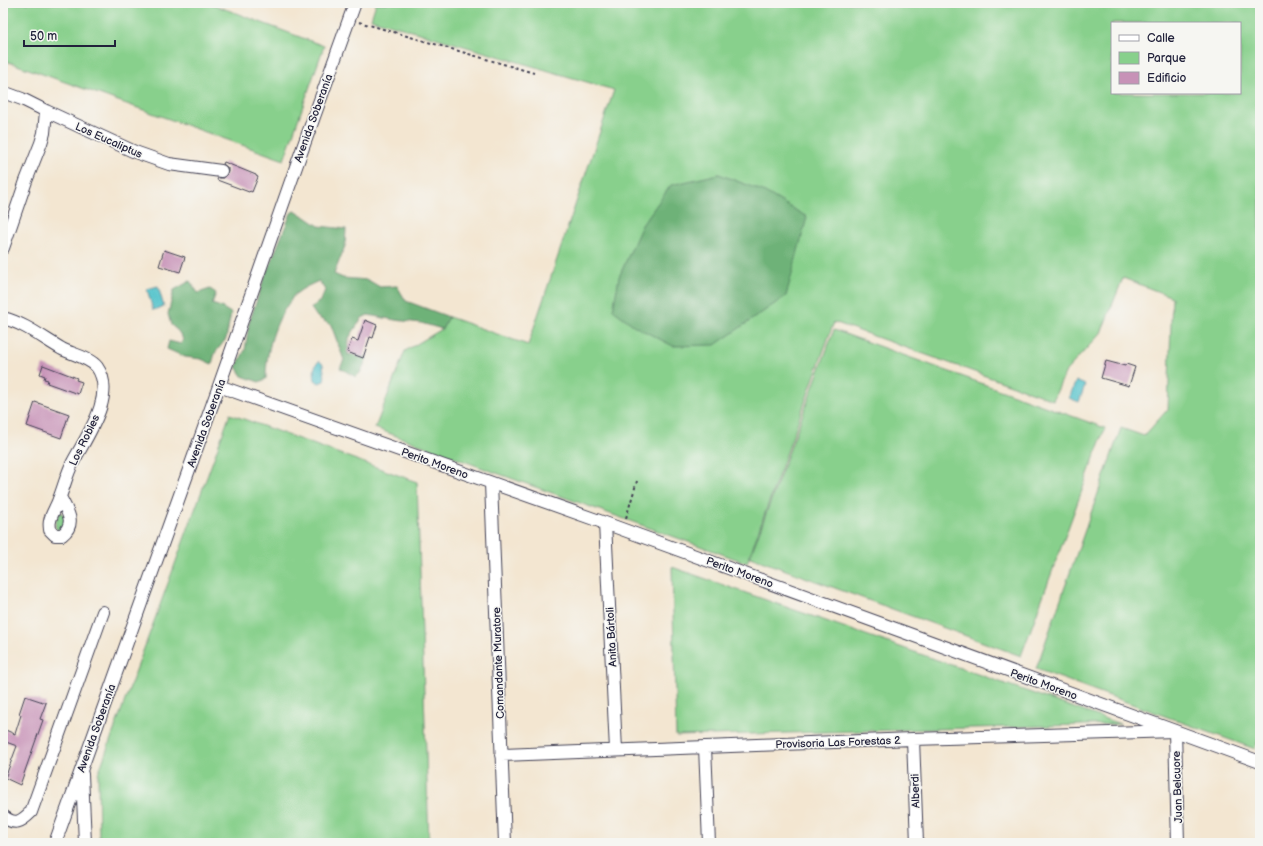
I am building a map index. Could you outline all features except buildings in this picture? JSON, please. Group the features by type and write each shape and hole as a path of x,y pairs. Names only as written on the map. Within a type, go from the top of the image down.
{"street":[{"name":"Avenida Soberanía","path":"55,843 219,386 354,3"},
{"name":"Los Eucaliptus","path":"3,92 22,99 135,152 169,164 221,170"},
{"path":"3,248 41,143 44,132 46,111"},
{"name":"Los Robles","path":"3,318 33,331 64,350 92,362 97,367 102,378 104,391 100,407 93,424 72,463 60,497"},
{"name":"Perito Moreno","path":"219,386 622,529 1260,762"},
{"name":"Comandante Muratore","path":"491,483 505,843"},
{"name":"Anita Bártoli","path":"605,523 616,750"},
{"path":"3,816 9,822 18,822 24,819 31,812 36,803 103,612"},
{"name":"Provisoria Las Forestas 2","path":"501,755 913,739 1176,731"},
{"name":"Juan Belcuore","path":"1176,731 1178,843"},
{"name":"Alberdi","path":"913,739 917,843"},
{"path":"705,747 709,843"},
{"path":"82,767 85,843"}],"path":[{"path":"349,19 534,73"},
{"path":"622,529 637,481"}],"green space":[{"path":"3,3 209,3 324,46 284,160 3,60"},
{"path":"376,3 1260,3 1260,734 1255,749 1036,669 1121,428 1144,436 1168,409 1172,297 1123,278 1101,333 1066,371 1053,400 834,322 747,563 375,428 405,351 442,329 449,317 528,345 614,90 371,19"},
{"path":"719,174 765,192 807,217 786,296 715,345 673,346 636,327 613,310 619,277 642,225 671,185"},
{"path":"294,211 319,226 346,229 345,246 334,274 343,278 368,280 380,287 397,286 406,301 449,317 442,329 421,323 368,315 362,318 349,338 348,355 358,353 367,358 360,373 356,377 340,368 344,360 331,325 317,317 311,308 321,300 325,290 319,281 295,294 280,318 269,348 266,379 259,382 242,376 236,367 245,350 249,323 264,279 291,213"},
{"path":"190,281 198,293 210,289 216,293 212,304 231,313 226,339 215,353 212,364 201,359 185,357 167,349 169,341 181,344 183,339 178,331 171,325 168,314 174,290"},
{"path":"834,330 1105,428 1021,656 750,557"},
{"path":"230,414 417,482 429,843 99,843 98,774"},
{"path":"59,513 62,513 65,517 64,526 59,530 56,529 55,525"},
{"path":"672,567 1120,724 676,736"}],"water":[{"path":"158,286 164,307 153,310 147,289"},
{"path":"319,361 323,364 325,376 324,381 319,383 315,380 314,372"},
{"path":"1076,381 1085,385 1079,402 1069,398"}]}
